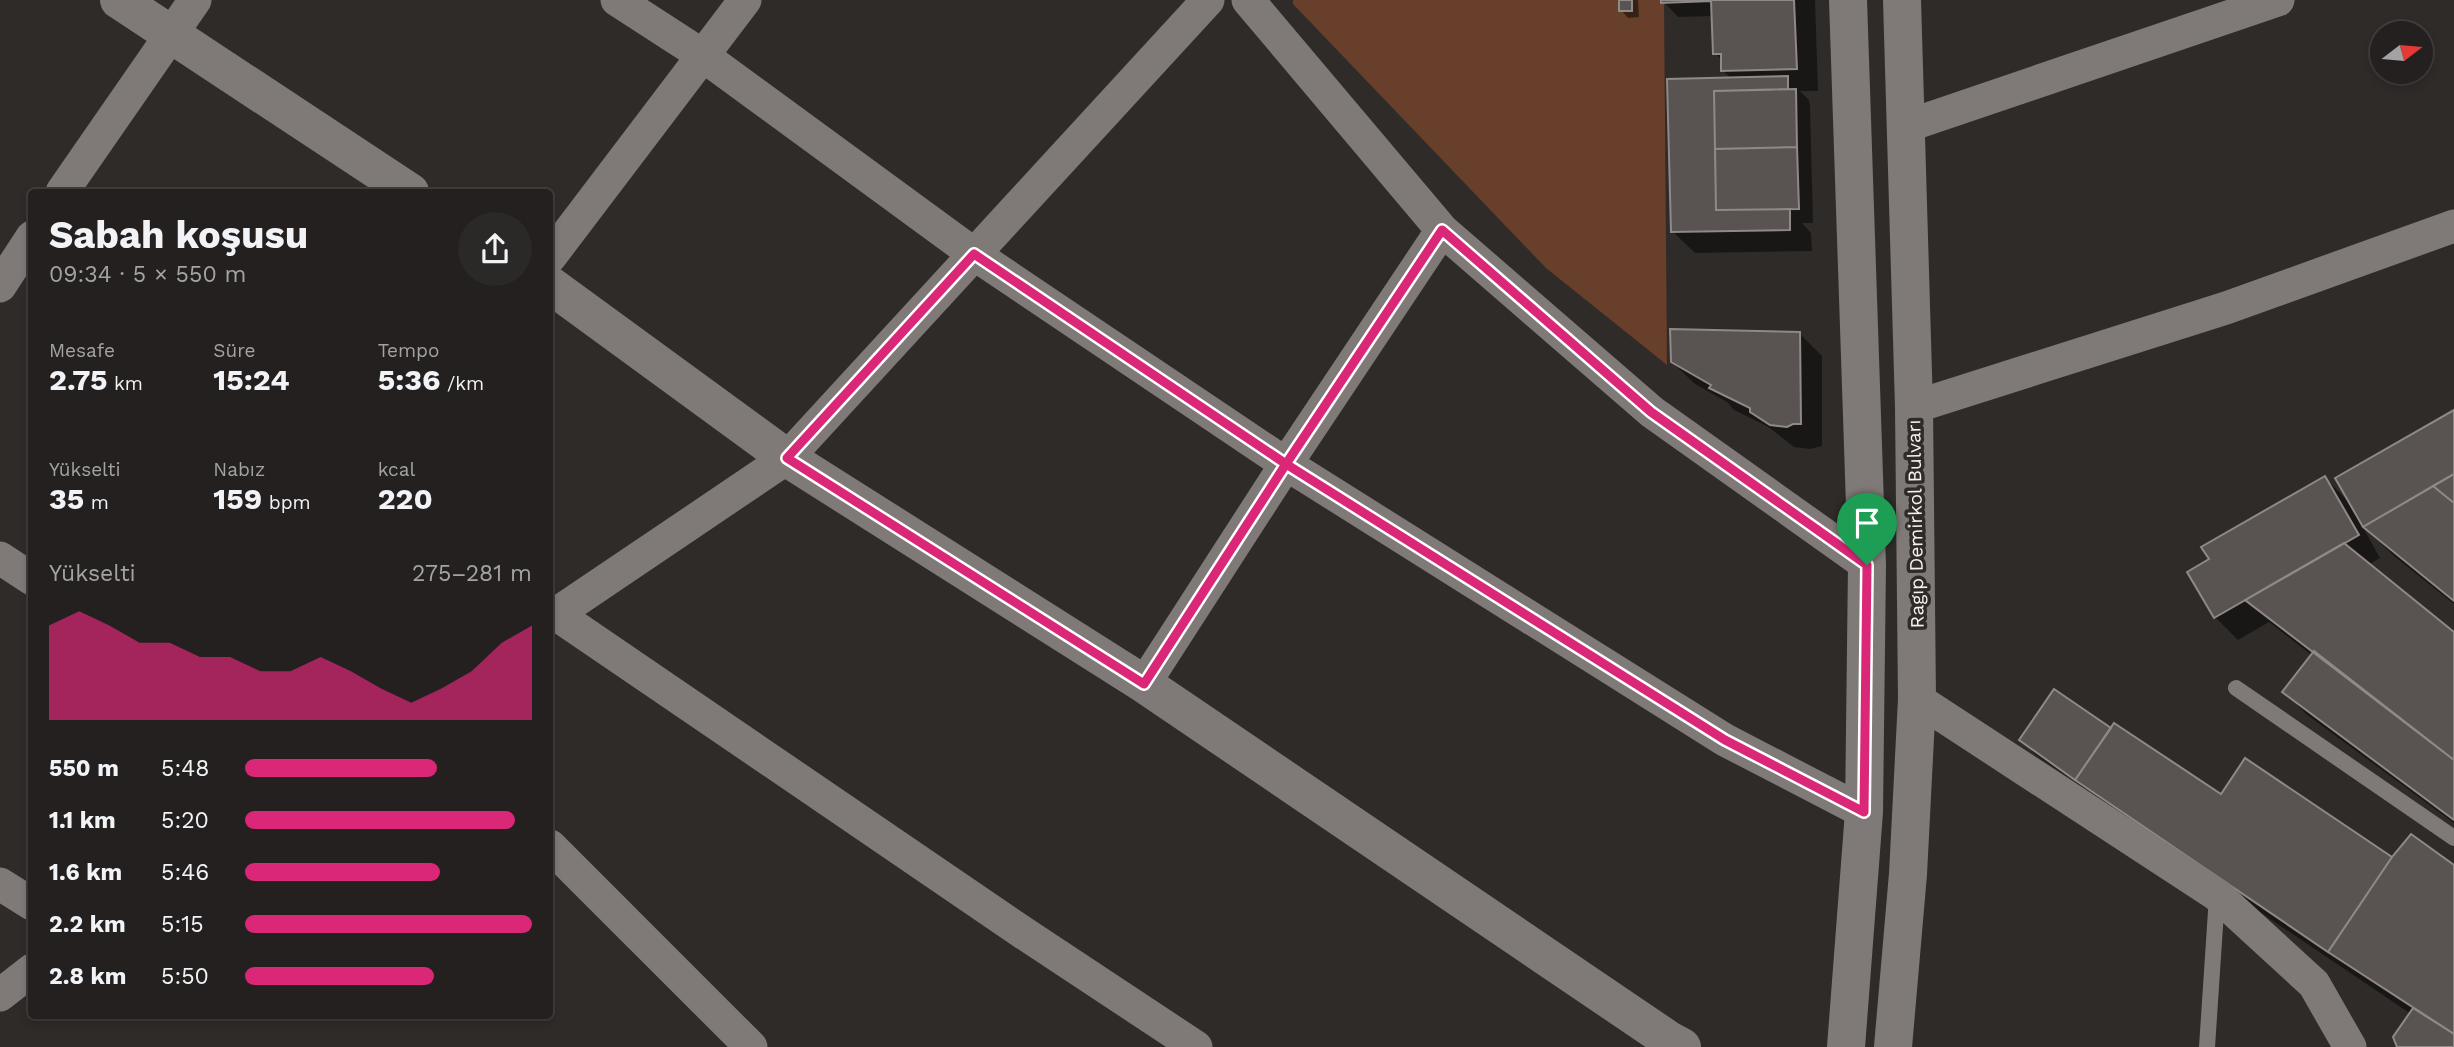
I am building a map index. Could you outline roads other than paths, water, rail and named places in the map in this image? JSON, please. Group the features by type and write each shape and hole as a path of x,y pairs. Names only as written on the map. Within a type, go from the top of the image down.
{"main road":[{"path":"119,0 405,189"},
{"path":"1846,1047 1864,812 1867,565 1848,0"},
{"name":"Ragıp Demirkol Bulvarı","path":"1892,1047 1908,874 1917,699 1914,407 1902,0"},
{"path":"553,287 787,458 1144,684 1682,1047"}],"street":[{"path":"64,189 195,0"},
{"path":"617,0 702,55 974,254 1286,464 1725,740 1864,812"},
{"path":"553,253 746,0"},
{"path":"553,613 787,458 1208,0"},
{"path":"1248,0 1442,230 1651,412 1867,565"},
{"path":"1907,126 2278,0"},
{"path":"1914,407 2226,308 2454,226"},
{"path":"1144,684 1442,230"},
{"path":"0,286 21,249"},
{"path":"0,558 28,576"},
{"path":"553,615 1196,1047"},
{"path":"1917,699 2217,895 2314,984 2350,1047"},
{"path":"553,849 751,1047"},
{"path":"0,884 28,902"},
{"path":"0,995 28,973"}],"lane":[{"path":"2236,688 2454,838"},
{"path":"2207,1047 2217,895"}]}
